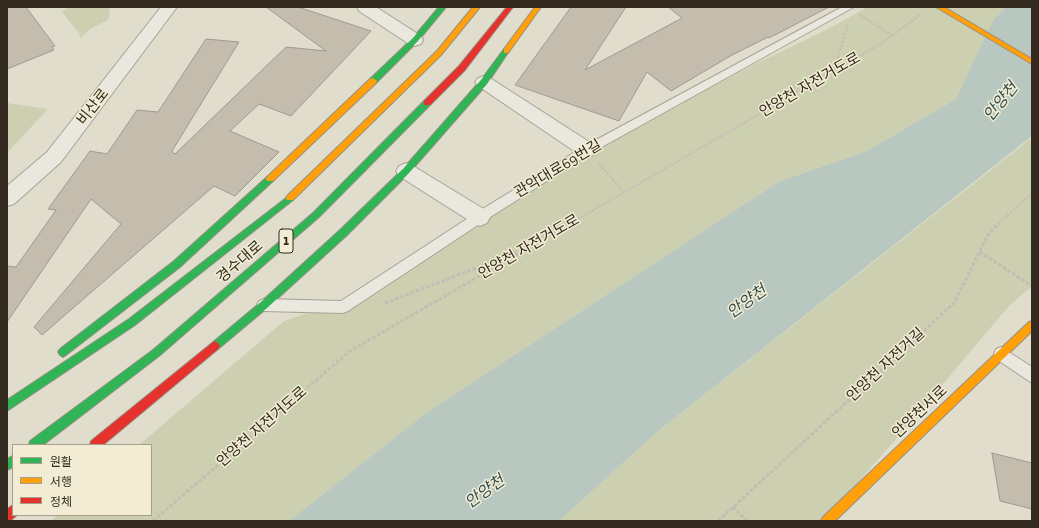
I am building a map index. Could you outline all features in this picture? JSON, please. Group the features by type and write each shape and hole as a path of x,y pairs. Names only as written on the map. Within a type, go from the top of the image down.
{"main road":[{"path":"58,357 177,264 332,122 415,40 443,7"},
{"name":"경수대로","path":"7,406 132,322 287,200 439,53 477,7"},
{"name":"경수대로","path":"35,444 156,353 316,215 462,68 510,7"},
{"path":"96,444 264,305 343,233 406,171 484,82 538,7"},
{"path":"939,7 1032,62"},
{"name":"안양천서로","path":"827,521 1032,325"},
{"path":"7,396 20,386"}],"street":[{"name":"비산로","path":"7,198 54,157 169,7"},
{"path":"365,7 415,40"},
{"path":"484,82 587,150"},
{"path":"406,171 480,217"}],"lane":[{"name":"관악대로69번길","path":"264,305 343,307 480,217 587,150 849,7"},
{"path":"1001,354 1032,376"}],"path":[{"path":"849,7 892,35"},
{"name":"안양천 자전거도로","path":"153,521 350,352 834,70 892,35 924,12"},
{"path":"834,70 848,23 836,15"},
{"path":"587,150 624,192"},
{"name":"안양천 자전거길","path":"718,521 954,303 989,233 1032,193"},
{"path":"383,304 526,249"},
{"path":"980,252 1032,286"},
{"path":"733,507 747,521"}],"green space":[{"path":"68,7 109,7 110,14 108,20 90,29 82,37 82,40 79,33 62,12"},
{"path":"868,7 1006,7 993,20 956,99 865,152 780,181 426,413 289,521 50,521 57,516 152,516 152,444 140,444 284,321 346,300 599,147 751,66 826,30"},
{"path":"7,103 48,109 7,153"},
{"path":"1029,140 1032,140 1032,286 1009,306 824,521 559,521 657,432"}],"water":[{"name":"안양천","path":"1006,7 1032,7 1032,136 657,432 559,521 289,521 426,413 780,181 865,152 956,99 993,20"}],"building":[{"path":"7,7 26,7 55,46 52,47 54,50 7,69"},
{"path":"266,7 298,7 371,31 291,116 259,104 230,131 279,152 235,196 214,186 42,335 34,327 121,224 91,199 7,322 7,266 16,267 56,210 48,209 90,151 107,154 137,110 158,112 206,39 239,42 172,151 175,154 286,47 326,51"},
{"path":"571,7 626,7 585,70 682,18 668,7 829,7 732,55 671,91 647,72 619,121 515,85"},
{"path":"992,453 1032,463 1032,509 1000,501"}],"traffic: fast":[{"path":"373,81 415,40 443,7"},
{"path":"215,346 264,305 343,233 406,171 484,82 506,51"},
{"path":"35,444 156,353 316,215 427,103"},
{"path":"63,352 177,264 270,179"},
{"path":"7,406 132,322 290,198"},
{"path":"7,465 12,462"}],"traffic: slow":[{"path":"290,198 439,53 477,7"},
{"path":"506,51 538,7"},
{"path":"939,7 1032,62"},
{"path":"270,179 373,81"},
{"path":"827,521 1032,325"}],"traffic: jam":[{"path":"427,103 462,68 510,7"},
{"path":"96,444 215,346"},
{"path":"7,516 12,512"}]}
